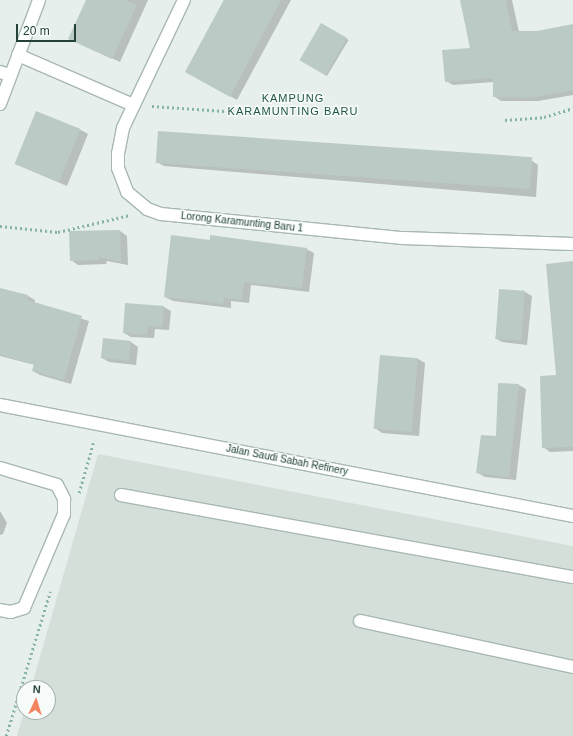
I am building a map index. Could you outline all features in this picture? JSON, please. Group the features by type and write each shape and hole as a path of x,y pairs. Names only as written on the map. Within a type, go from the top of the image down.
{"street":[{"path":"0,104 5,74 18,55 39,0"},
{"name":"Lorong Karamunting Baru 1","path":"184,0 123,128 118,168 127,192 147,209 161,214 403,238 573,244"},
{"path":"18,55 133,105"},
{"name":"Jalan Saudi Sabah Refinery","path":"0,405 573,516"},
{"path":"0,468 56,485 64,499 64,514 24,608 11,612 0,610"},
{"path":"121,495 573,577"},
{"path":"360,621 573,667"}],"path":[{"path":"133,105 253,113"},
{"path":"505,120 544,117 573,108"},
{"path":"0,226 58,232 147,209"}],"shaded area":[{"path":"98,454 573,546 573,736 17,736 22,720 56,720 56,680 33,680"}],"building":[{"path":"86,0 125,0 137,5 112,59 68,39"},
{"path":"224,0 281,0 230,97 185,72"},
{"path":"460,0 506,0 512,31 537,31 573,24 573,90 530,98 493,97 493,78 445,82 442,50 470,48"},
{"path":"321,23 347,38 325,75 300,60"},
{"path":"36,111 81,129 59,182 15,164"},
{"path":"158,131 532,157 530,189 156,163"},
{"path":"120,230 121,262 99,257 98,260 70,261 69,231"},
{"path":"171,235 210,240 210,235 307,248 302,288 244,282 242,300 224,298 223,304 164,297"},
{"path":"573,261 573,447 542,448 540,376 556,375 546,264"},
{"path":"0,288 28,295 27,300 82,316 64,380 32,371 34,364 0,355"},
{"path":"499,289 525,291 521,341 496,339"},
{"path":"125,303 164,306 162,327 148,326 147,335 123,333"},
{"path":"103,338 131,341 129,361 101,358"},
{"path":"380,355 418,358 411,432 374,429"},
{"path":"498,383 519,384 509,477 476,473 481,435 496,436"}],"district":[{"name":"KAMPUNG KARAMUNTING BARU","path":"293,105"}]}
